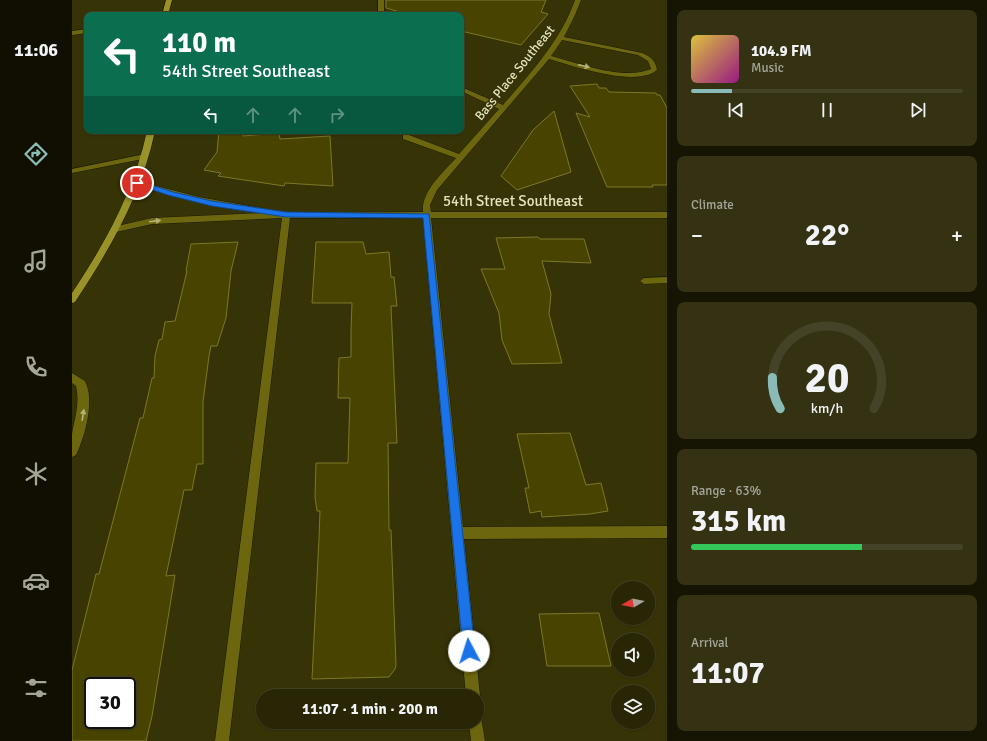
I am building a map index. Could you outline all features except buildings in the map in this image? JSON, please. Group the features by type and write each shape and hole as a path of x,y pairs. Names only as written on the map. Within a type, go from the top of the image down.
{"main road":[{"path":"166,12 169,0"},
{"path":"72,300 92,271 116,229 137,183 150,134"}],"street":[{"path":"381,0 381,12"},
{"name":"Bass Place Southeast","path":"472,689 426,205 430,194 561,38 574,14 578,0"},
{"path":"72,33 84,31"},
{"path":"546,57 621,75 649,74 654,70 652,61 640,54 561,38"},
{"path":"464,91 503,108"},
{"path":"406,137 461,156"},
{"path":"72,171 145,156"},
{"name":"54th Street Southeast","path":"137,183 171,194 212,204 286,215"},
{"path":"222,741 286,215"},
{"name":"54th Street Southeast","path":"116,229 152,221 286,215 667,215"},
{"path":"644,281 667,280"},
{"path":"72,377 81,384 84,406 83,415 72,452"},
{"path":"457,533 667,532"},
{"path":"477,729 478,741"}],"route":[{"path":"137,183 171,194 212,204 286,215 426,215 469,651"}]}
